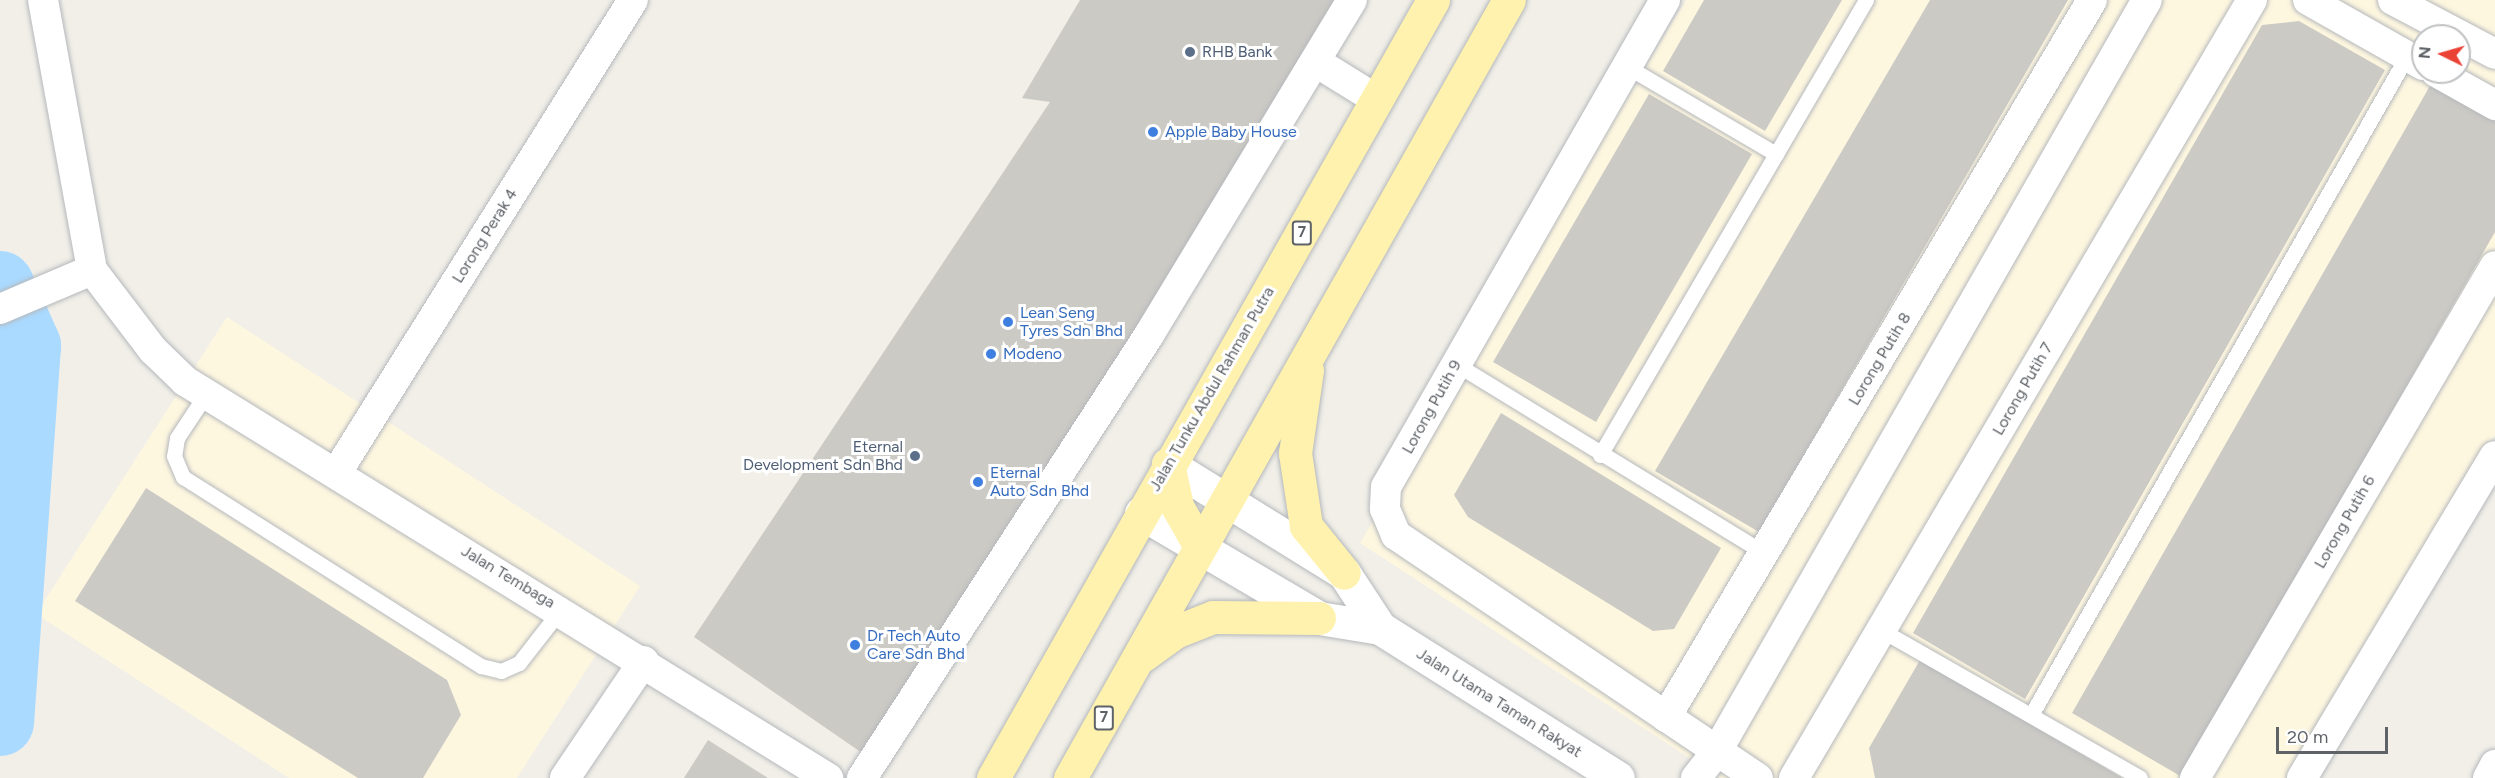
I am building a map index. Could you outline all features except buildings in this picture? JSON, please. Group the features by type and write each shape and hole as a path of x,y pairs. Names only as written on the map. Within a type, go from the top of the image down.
{"main road":[{"name":"Jalan Tunku Abdul Rahman Putra","path":"993,778 1168,464 1433,0"},
{"name":"7","path":"1070,778 1310,348 1509,0"},
{"path":"1310,348 1297,464 1306,526 1344,573"},
{"path":"1168,464 1177,506 1199,545"},
{"path":"1138,659 1175,632 1213,617 1319,618"}],"street":[{"path":"0,309 92,270 43,0"},
{"name":"Lorong Perak 4","path":"338,472 633,0"},
{"path":"862,778 1149,335 1352,0"},
{"name":"Lorong Putih 9","path":"1665,0 1386,488 1384,509 1396,535 1758,778"},
{"name":"Lorong Putih 8","path":"1666,717 2092,0"},
{"path":"1696,778 1717,751 2147,0"},
{"name":"Lorong Putih 7","path":"1794,778 2252,0"},
{"path":"2308,0 2411,58"},
{"path":"2394,0 2495,54"},
{"path":"1316,62 1376,99"},
{"path":"2457,84 2495,105"},
{"name":"Lorong Putih 6","path":"2195,778 2495,266"},
{"name":"Jalan Tembaga","path":"92,270 129,323 195,388 338,472 561,609 828,778"},
{"path":"2302,778 2495,456"},
{"name":"Jalan Utama Taman Rakyat","path":"1168,464 1226,497 1344,573 1380,628"},
{"name":"Jalan Utama Taman Rakyat","path":"1141,513 1199,545 1319,618 1380,628 1618,778"},
{"path":"565,778 644,661"},
{"path":"2488,778 2495,765"}],"lane":[{"path":"1600,455 1866,0"},
{"path":"1626,66 1776,154"},
{"path":"2031,715 2411,67"},
{"path":"1456,363 1600,455 1765,553"},
{"path":"195,388 177,438 174,456 183,477 481,666 501,671 519,663 561,609"},
{"path":"1881,630 2140,778"}],"shaded area":[{"path":"1686,0 2495,0 2495,435 2289,778 1720,778 1360,543"},
{"path":"227,317 640,586 517,778 289,778 36,614"}],"waterway":[{"path":"0,285 27,346 0,722"}],"place":[{"name":"RHB Bank","path":"1190,52"},
{"name":"Apple Baby House","path":"1153,132"},
{"name":"Lean Seng Tyres Sdn Bhd","path":"1008,322"},
{"name":"Modeno","path":"991,354"},
{"name":"Eternal Development Sdn Bhd","path":"915,456"},
{"name":"Eternal Auto Sdn Bhd","path":"978,482"},
{"name":"Dr Tech Auto Care Sdn Bhd","path":"855,645"}]}
